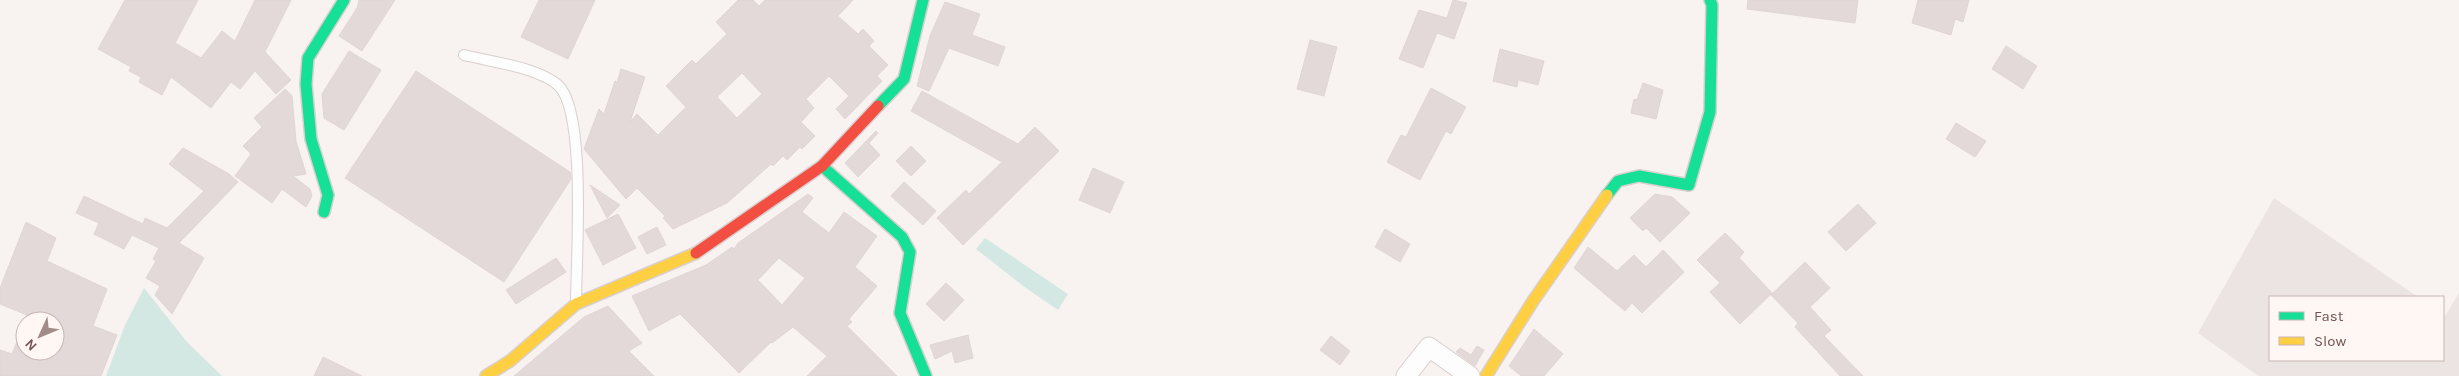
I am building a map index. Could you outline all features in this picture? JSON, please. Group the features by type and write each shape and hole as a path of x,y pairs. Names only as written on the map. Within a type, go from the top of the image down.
{"street":[{"path":"324,212 328,194 311,138 306,84 308,58 344,0"},
{"path":"486,376 510,361 576,304 700,251 822,166 904,79 923,0"},
{"path":"1486,376 1504,344 1568,248 1618,181 1639,176 1690,185 1710,112 1710,0"},
{"path":"822,166 902,237 908,245 910,252 900,313 926,376"},
{"path":"1406,376 1430,347 1470,376"}],"lane":[{"path":"464,55 544,75 560,86 569,102 577,143 576,304"}],"shaded area":[{"path":"2274,198 2417,296 2269,296 2269,361 2444,361 2444,316 2459,293 2459,376 2258,376 2198,333"},
{"path":"985,238 1068,294 1058,310 1023,286 976,249"},
{"path":"144,288 187,342 222,376 106,376 125,325"}],"building":[{"path":"125,0 198,0 175,43 201,58 222,31 235,41 255,0 291,0 265,52 291,80 276,94 255,71 240,89 231,82 211,108 171,77 162,95 139,82 141,77 129,71 131,67 98,49"},
{"path":"359,0 395,0 362,51 339,36 357,8"},
{"path":"539,0 595,0 568,59 521,37"},
{"path":"738,0 753,0 759,6 765,0 853,0 838,16 858,34 863,29 874,41 869,46 888,65 877,76 882,81 845,119 836,109 849,96 829,76 806,99 814,108 801,122 815,136 802,149 800,147 787,160 783,156 773,166 771,164 727,203 673,229 663,218 665,216 637,188 626,199 584,149 599,109 604,114 621,69 645,77 630,122 637,114 658,135 686,107 666,86 692,60 696,64 727,34 716,22","holes":["742,73 762,94 737,118 717,97"]},
{"path":"1453,0 1467,3 1454,39 1437,33 1423,68 1399,59 1419,10 1447,18"},
{"path":"1748,0 1858,0 1855,23 1747,9"},
{"path":"1918,0 1969,0 1963,22 1955,19 1951,35 1912,23"},
{"path":"945,2 980,14 972,35 1005,47 998,66 949,48 929,91 917,86 930,36"},
{"path":"1310,40 1337,47 1324,96 1297,89"},
{"path":"2006,46 2037,66 2023,89 1992,69"},
{"path":"1500,49 1544,61 1538,85 1518,80 1517,87 1493,81"},
{"path":"349,51 381,70 344,130 324,118 322,94"},
{"path":"416,71 570,172 571,179 504,282 345,178"},
{"path":"1643,83 1663,90 1656,119 1631,113 1634,99 1637,100"},
{"path":"1431,88 1466,107 1451,134 1446,131 1420,180 1387,162 1401,135 1406,137"},
{"path":"285,89 292,96 296,141 306,174 293,176 310,189 312,196 306,207 282,189 272,203 235,176 251,154 243,146 262,127 254,118"},
{"path":"922,91 1018,144 1035,127 1059,151 963,245 937,218 966,190 969,194 1002,162 911,111"},
{"path":"1956,123 1986,141 1975,157 1946,139"},
{"path":"876,131 878,133 869,143 880,155 858,177 845,163"},
{"path":"911,146 926,161 911,176 896,161"},
{"path":"183,148 229,174 238,182 179,243 204,258 172,314 155,295 160,286 146,278 156,261 153,259 159,248 132,235 124,249 94,234 99,223 76,213 84,196 143,224 145,218 167,228 204,191 169,164"},
{"path":"1093,168 1124,182 1110,213 1079,200"},
{"path":"904,182 936,211 923,225 891,196"},
{"path":"590,185 620,205 607,218"},
{"path":"808,194 813,198 802,212 829,233 844,212 877,236 855,267 877,286 849,319 852,322 847,326 897,376 807,376 827,356 793,327 771,342 739,373 680,314 649,331 632,296 706,265 732,247 734,249 738,243","holes":["779,258 805,278 782,305 758,280"]},
{"path":"1655,194 1672,197 1690,213 1660,242 1646,228 1643,231 1630,218"},
{"path":"1858,204 1876,223 1846,251 1828,232"},
{"path":"618,214 636,248 603,265 585,230"},
{"path":"26,222 56,238 47,261 107,289 93,326 117,335 101,376 0,376 0,350 12,354 15,346 15,361 65,361 65,311 17,311 0,304 0,288"},
{"path":"657,227 666,245 647,254 638,237"},
{"path":"1385,229 1410,244 1400,262 1375,247"},
{"path":"1725,233 1744,252 1739,258 1772,293 1740,324 1710,292 1720,283 1697,260"},
{"path":"1588,247 1617,271 1634,255 1646,267 1663,250 1684,272 1642,313 1632,303 1625,311 1574,268"},
{"path":"556,258 566,272 516,304 506,290"},
{"path":"1805,262 1830,288 1810,307 1831,330 1824,336 1863,376 1840,376 1795,327 1798,323 1771,295"},
{"path":"946,283 964,300 944,321 926,304"},
{"path":"608,306 642,343 629,351 654,376 514,376 584,317"},
{"path":"1534,329 1563,354 1544,376 1521,376 1509,366"},
{"path":"968,335 973,358 955,363 952,351 935,359 930,345"},
{"path":"1331,336 1350,351 1340,365 1320,350"},
{"path":"1477,346 1484,350 1475,366 1456,352 1460,348 1471,355"},
{"path":"323,357 362,376 314,376"}],"traffic: fast":[{"path":"324,212 328,195 311,139 306,84 308,58 344,0"},
{"path":"878,106 904,79 923,0"},
{"path":"1607,195 1618,181 1639,176 1689,185 1710,112 1712,5 1710,0"},
{"path":"822,166 902,237 910,252 900,313 926,376"}],"traffic: slow":[{"path":"1486,376 1533,301 1607,195"},
{"path":"486,376 510,361 576,304 696,253"}],"traffic: jam":[{"path":"696,253 822,166 878,106"}]}
